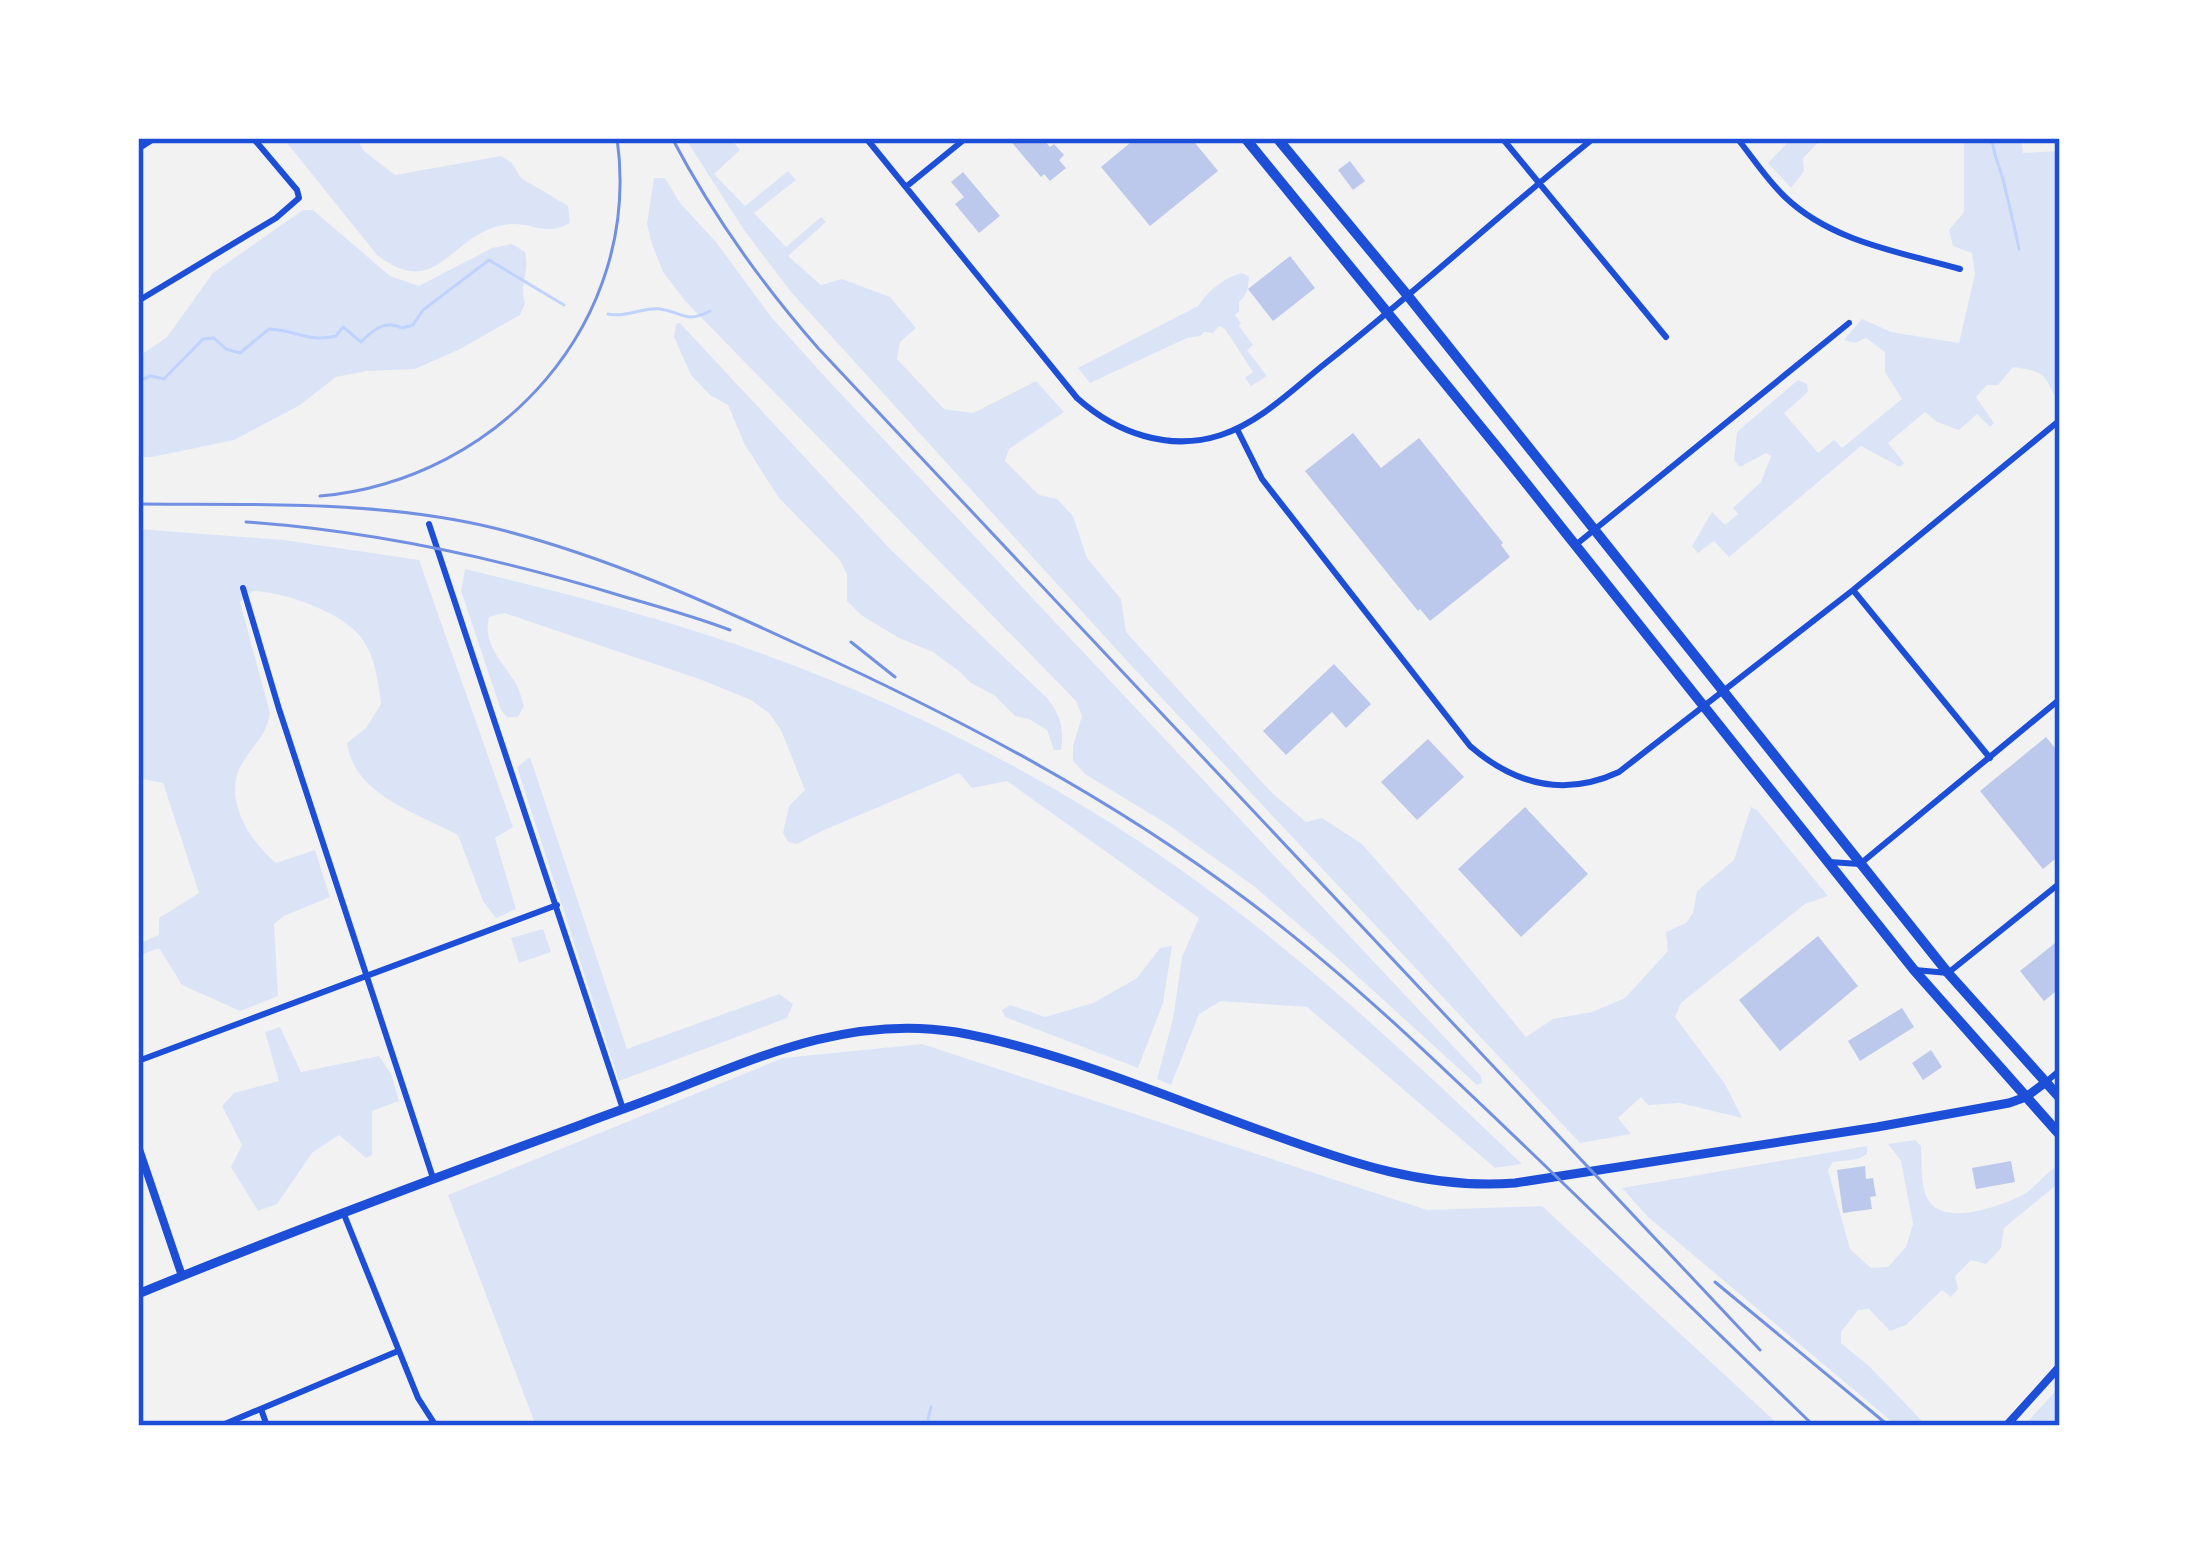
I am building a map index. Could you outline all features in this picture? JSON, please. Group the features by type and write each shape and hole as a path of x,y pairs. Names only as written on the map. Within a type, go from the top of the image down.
{"main road":[{"path":"1245,138 1914,970 2060,1135"},
{"path":"1277,138 1948,973 2060,1098"},
{"path":"138,1294 343,1211 740,1063 812,1039 867,1030 919,1028 980,1037 1368,1166 1435,1182 1497,1184 1877,1127 2009,1103 2046,1082"}],"street":[{"path":"138,149 155,138"},
{"path":"138,302 296,204 297,190 253,138"},
{"path":"866,138 1078,398 1099,417 1124,430 1193,442 1221,435 1269,409 1594,138"},
{"path":"907,186 966,138"},
{"path":"1502,138 1666,337"},
{"path":"1737,138 1786,198 1821,224 1864,242 1960,269"},
{"path":"1575,546 1849,323"},
{"path":"1237,428 1262,479 1463,736 1487,761 1510,773 1573,786 1619,772 1853,590 2060,420"},
{"path":"428,524 623,1109"},
{"path":"243,588 433,1179"},
{"path":"1853,590 1990,758"},
{"path":"1829,862 1860,864 2060,699"},
{"path":"2051,706 2059,717"},
{"path":"1914,970 1948,973 2060,884"},
{"path":"138,1061 557,905"},
{"path":"2046,1082 2060,1070"},
{"path":"138,1146 182,1276"},
{"path":"343,1211 418,1398 436,1426"},
{"path":"220,1426 398,1351"},
{"path":"2006,1426 2060,1366"},
{"path":"261,1409 267,1426"}],"shaded area":[{"path":"283,138 356,138 364,151 395,175 501,156 521,178 568,206 570,223 552,229 504,225 470,240 429,269 397,268 377,255"},
{"path":"685,138 730,138 740,150 714,174 745,206 788,171 796,180 754,213 786,247 821,217 826,222 788,256 821,285 842,279 890,297 916,328 900,342 897,359 944,409 973,413 1036,381 1064,412 1009,449 1005,461 1039,495 1057,499 1073,516 1087,558 1121,599 1126,632 1271,792 1306,822 1322,818 1362,844 1526,1037 1553,1019 1592,1012 1625,998 1668,951 1666,932 1686,923 1697,891 1734,860 1751,807 1757,810 1828,896 1805,904 1681,1003 1675,1017 1725,1084 1742,1118 1680,1103 1648,1105 1641,1097 1618,1118 1631,1134 1580,1143 1127,661 791,292"},
{"path":"1792,138 1823,138 1803,158 1804,171 1791,188 1768,163"},
{"path":"1964,138 2021,138 2023,153 2060,151 2060,405 2040,374 2013,367 1998,385 1987,385 1976,397 1994,423 1990,427 1977,414 1959,430 1925,412 1888,443 1904,463 1900,467 1861,446 1729,557 1714,541 1698,553 1692,546 1712,512 1725,525 1738,514 1733,508 1761,482 1771,456 1766,453 1740,467 1734,460 1737,432 1798,380 1807,384 1808,392 1784,413 1818,453 1834,440 1842,448 1902,399 1885,372 1885,352 1866,338 1855,343 1844,340 1862,319 1891,332 1959,343 1975,274 1972,253 1953,246 1949,230 1964,212"},
{"path":"654,178 665,178 772,318 827,379 1481,1076 1482,1083 1477,1085 1255,887 1167,824 1085,774 1073,761 1082,716 1076,701 686,302 663,272 647,224"},
{"path":"303,210 313,210 390,276 419,286 492,248 512,244 525,252 525,304 520,315 415,369 336,377 300,405 234,440 138,457 138,357 167,337 213,273"},
{"path":"1242,273 1249,277 1248,288 1235,315 1253,345 1247,350 1267,376 1251,386 1245,378 1253,372 1219,326 1213,333 1187,338 1090,383 1078,368 1198,306 1217,285"},
{"path":"680,323 891,550 1047,698 1060,722 1061,750 1054,750 1047,730 1015,716 994,695 933,652 899,638 847,601 847,574 840,560 779,498 745,445 728,405 691,375 674,337"},
{"path":"138,529 284,540 419,560 513,827 495,838 516,909 496,918 483,901 458,835 374,789 352,761 347,743 366,728 381,704 374,663 363,640 343,621 313,606 253,591 240,602 270,713 237,775 237,803 256,843 276,863 315,850 330,897 274,924 278,996 240,1011 182,985 159,948 138,956 138,944 159,935 159,918 199,893 163,783 138,778"},
{"path":"465,569 615,607 763,654 912,715 1055,789 1146,846 1246,918 1387,1038 1522,1164 1495,1168 1307,1007 1221,1001 1199,1014 1171,1085 1157,1079 1173,1019 1182,957 1199,918 1007,781 972,788 959,773 797,844 788,842 783,833 789,806 805,790 781,730 769,713 751,700 702,680 504,613 489,617 488,635 524,706 518,717 507,717 461,591"},
{"path":"530,757 627,1049 779,994 793,1004 787,1018 619,1081 517,767"},
{"path":"543,929 551,952 519,963 511,938"},
{"path":"1172,946 1163,1003 1138,1068 1005,1017 1002,1010 1010,1005 1045,1017 1093,1003 1137,978 1160,948"},
{"path":"280,1027 301,1072 379,1056 391,1074 399,1101 372,1111 372,1155 366,1158 339,1135 312,1153 277,1204 258,1211 231,1167 242,1145 222,1106 234,1093 279,1081 265,1032"},
{"path":"922,1044 1427,1210 1542,1206 1780,1426 536,1426 448,1195 783,1058"},
{"path":"1915,1140 1921,1146 1926,1196 1937,1209 1948,1212 2004,1203 2026,1193 2054,1168 2060,1170 2059,1183 2004,1228 2001,1248 1986,1264 1971,1260 1955,1276 1958,1289 1951,1297 1942,1290 1906,1325 1890,1331 1869,1309 1858,1310 1841,1332 1841,1343 1927,1426 1897,1426 1648,1217 1622,1188 1867,1146 1867,1154 1833,1162 1828,1170 1850,1249 1871,1268 1888,1267 1906,1247 1913,1224 1901,1161 1888,1144"},
{"path":"2060,1386 2060,1426 2024,1426"}],"building":[{"path":"1008,138 1042,138 1050,147 1054,144 1064,155 1059,160 1066,168 1050,181 1044,174 1041,177"},
{"path":"1136,138 1191,138 1218,171 1150,226 1101,167"},
{"path":"1350,161 1365,181 1353,190 1338,170"},
{"path":"963,172 1000,216 979,233 955,204 964,197 951,182"},
{"path":"1290,256 1315,288 1273,321 1248,289"},
{"path":"1353,433 1381,468 1419,438 1510,557 1430,621 1305,471"},
{"path":"1334,664 1371,704 1346,728 1332,712 1286,755 1263,731"},
{"path":"2046,737 2060,754 2060,855 2043,869 1980,791"},
{"path":"1428,739 1464,777 1417,820 1381,782"},
{"path":"1525,807 1588,874 1521,937 1458,869"},
{"path":"1818,936 1858,986 1780,1051 1739,1000"},
{"path":"2060,939 2060,988 2044,1001 2020,971"},
{"path":"1902,1008 1914,1027 1860,1061 1848,1041"},
{"path":"1931,1050 1942,1067 1923,1080 1912,1063"},
{"path":"2011,1161 2015,1182 1976,1189 1972,1168"},
{"path":"1865,1166 1876,1196 1870,1197 1872,1209 1843,1213 1837,1170"}],"waterway":[{"path":"1992,138 2019,249"},
{"path":"138,381 151,376 164,379 203,339 214,338 240,353 269,329 318,338 336,336 343,327 361,342 384,326 413,325 423,310 489,260 564,305"},
{"path":"608,314 660,309 689,317 710,311"},
{"path":"928,1419 931,1407"}],"railway":[{"path":"320,496 386,484 446,459 500,424 546,380 582,327 607,269 619,205 617,138"},
{"path":"672,138 739,247 818,348 1760,1350"},
{"path":"138,504 362,508 450,519 535,539 732,614 1035,763 1143,827 1323,960 1466,1090 1814,1426"},
{"path":"246,522 342,532 485,559 730,630"},
{"path":"851,642 895,677"},
{"path":"1715,1282 1889,1426"}]}
